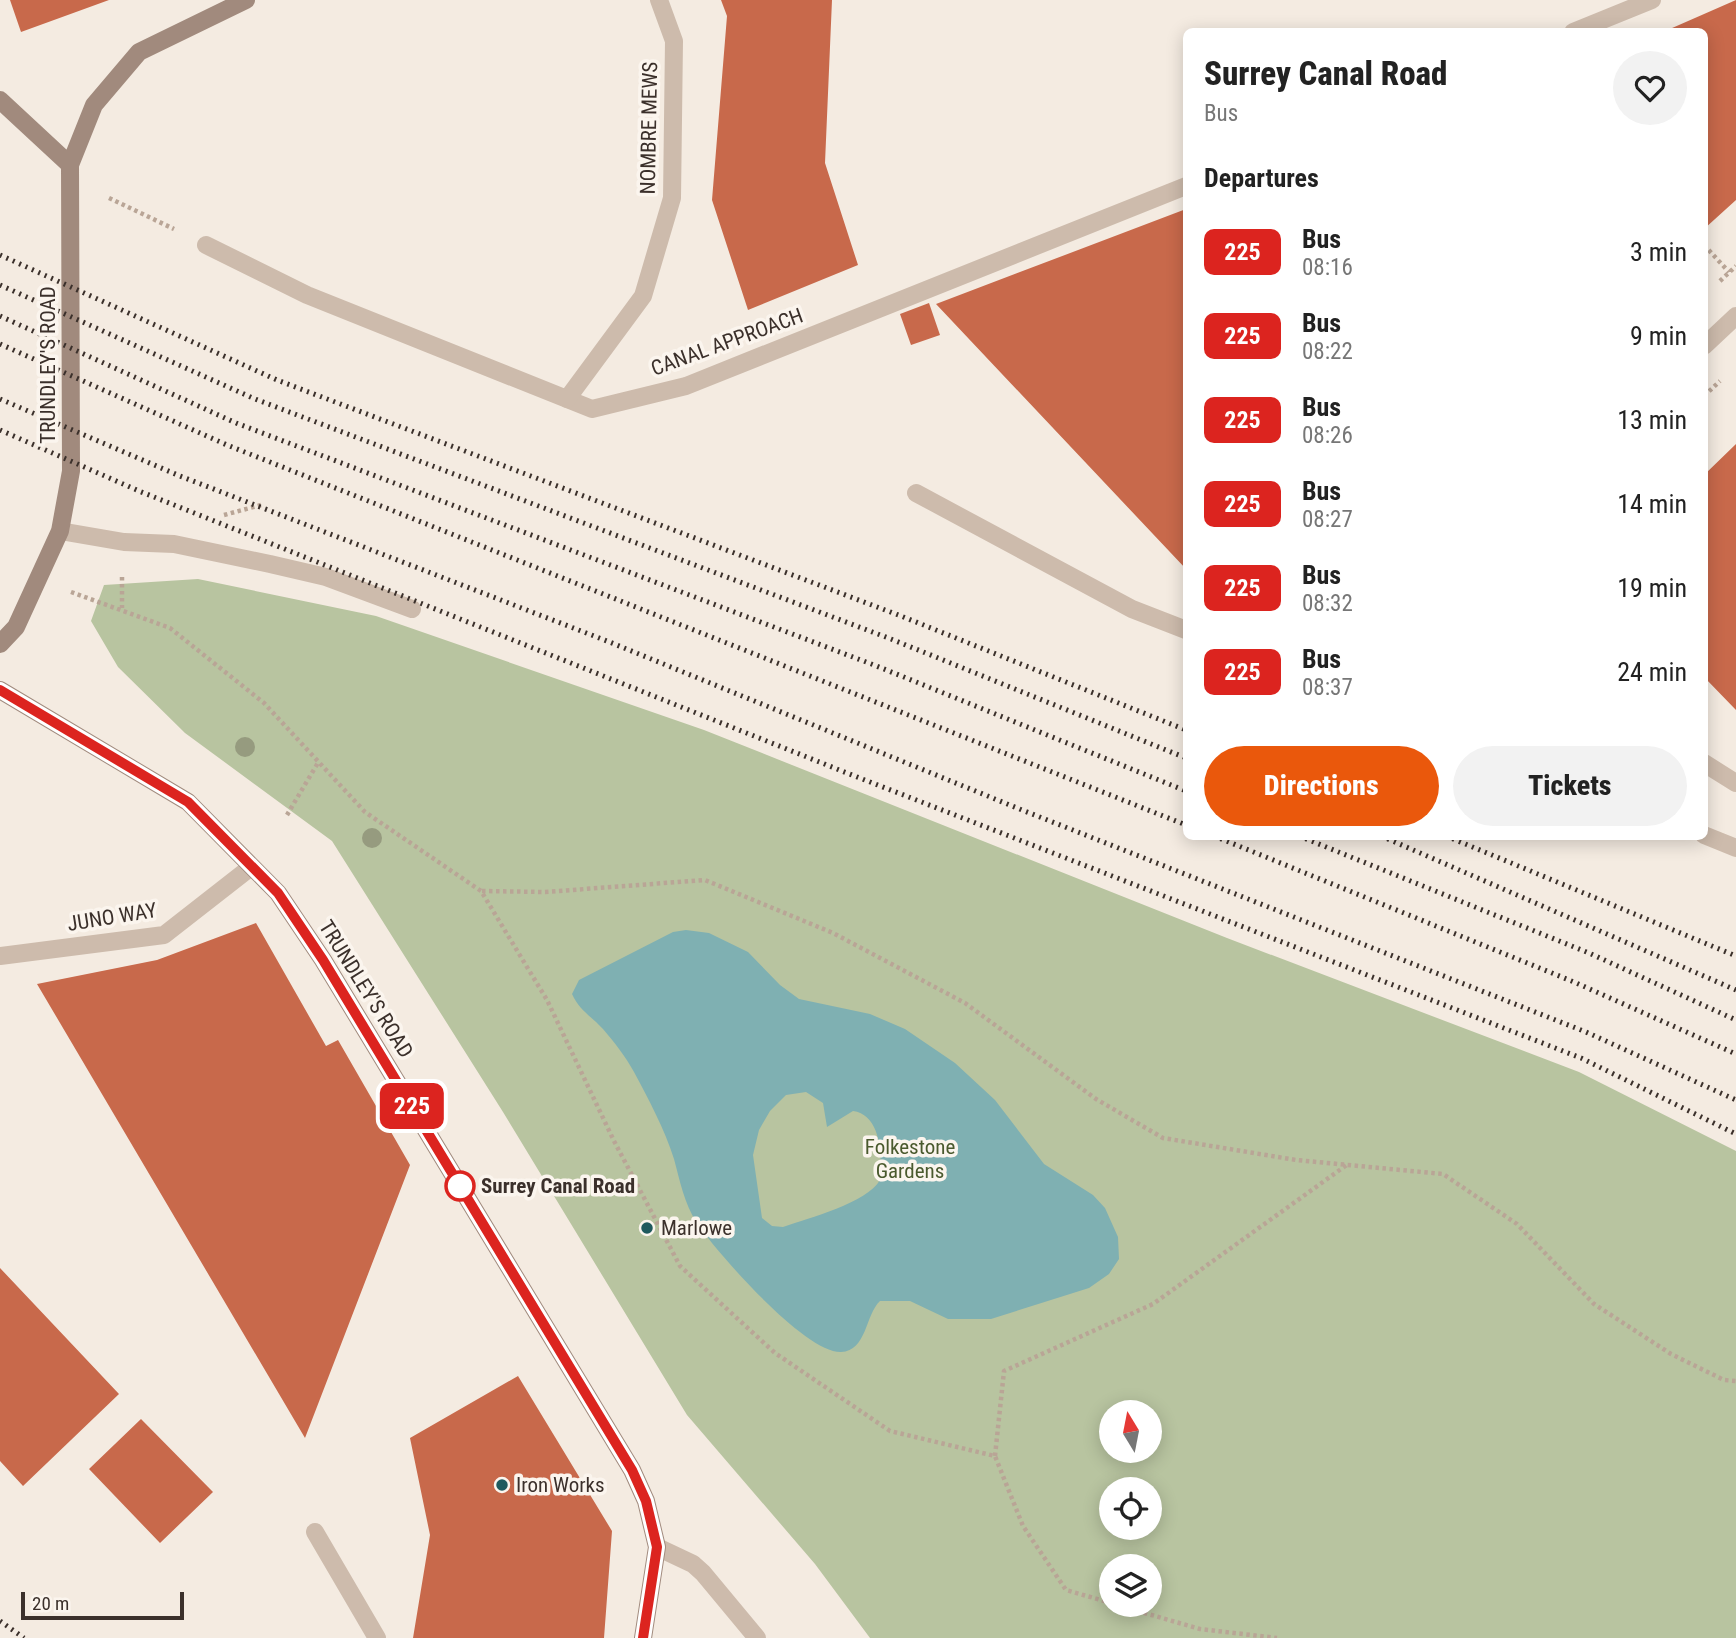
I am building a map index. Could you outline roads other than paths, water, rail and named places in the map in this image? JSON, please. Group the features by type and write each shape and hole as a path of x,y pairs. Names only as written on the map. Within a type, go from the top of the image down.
{"main road":[{"path":"0,100 70,172 94,105 139,52 246,0"},
{"name":"TRUNDLEY'S ROAD","path":"0,643 16,627 60,531 71,466 70,172"},
{"name":"TRUNDLEY'S ROAD","path":"0,690 188,802 278,893 323,960 632,1470 646,1501 657,1547"},
{"path":"643,1638 657,1547"}],"street":[{"name":"NOMBRE MEWS","path":"568,399 643,296 672,198 674,41 659,0"},
{"path":"1583,28 1652,0"},
{"name":"CANAL APPROACH","path":"206,245 307,295 592,409 686,386 1183,187"},
{"path":"1708,342 1736,316"},
{"path":"916,493 1132,609 1183,629"},
{"path":"60,531 124,542 174,544 270,564 326,577 412,609"},
{"path":"1708,766 1736,783"},
{"path":"1708,837 1736,848"},
{"name":"JUNO WAY","path":"0,956 164,935 251,867"},
{"path":"316,1532 377,1638"},
{"path":"657,1547 704,1573 757,1638"}],"water":[{"path":"686,930 709,933 748,952 780,985 799,999 870,1014 905,1029 955,1063 995,1100 1044,1164 1093,1195 1105,1208 1118,1237 1119,1259 1109,1274 1089,1288 991,1319 948,1319 910,1301 880,1301 856,1346 841,1352 825,1348 785,1320 742,1277 697,1223 686,1200 666,1137 634,1072 624,1055 582,1009 572,994 579,980 673,932","holes":["806,1092 823,1103 827,1127 853,1111 870,1120 880,1150 880,1180 863,1196 836,1209 783,1227 772,1226 762,1218 753,1155 759,1130 770,1111 786,1095"]}],"railway":[{"path":"0,255 277,380 901,616 1183,729"},
{"path":"0,285 255,399 891,639 1183,757"},
{"path":"0,316 236,423 874,665 1183,790"},
{"path":"0,344 227,445 1183,824"},
{"path":"0,399 180,476 607,641 1022,810 1586,1032 1736,1100"},
{"path":"0,430 139,491 852,775 1581,1058 1736,1134"},
{"path":"1224,840 1574,982 1736,1054"},
{"path":"1309,840 1589,953 1736,1020"},
{"path":"1390,840 1736,990"},
{"path":"1456,840 1736,956"},
{"path":"0,1621 24,1638"}],"place":[{"name":"Surrey Canal Road","path":"460,1186"},
{"name":"Marlowe","path":"647,1228"},
{"name":"Iron Works","path":"502,1485"}],"park label":[{"name":"Folkestone Gardens","path":"910,1159"}]}
